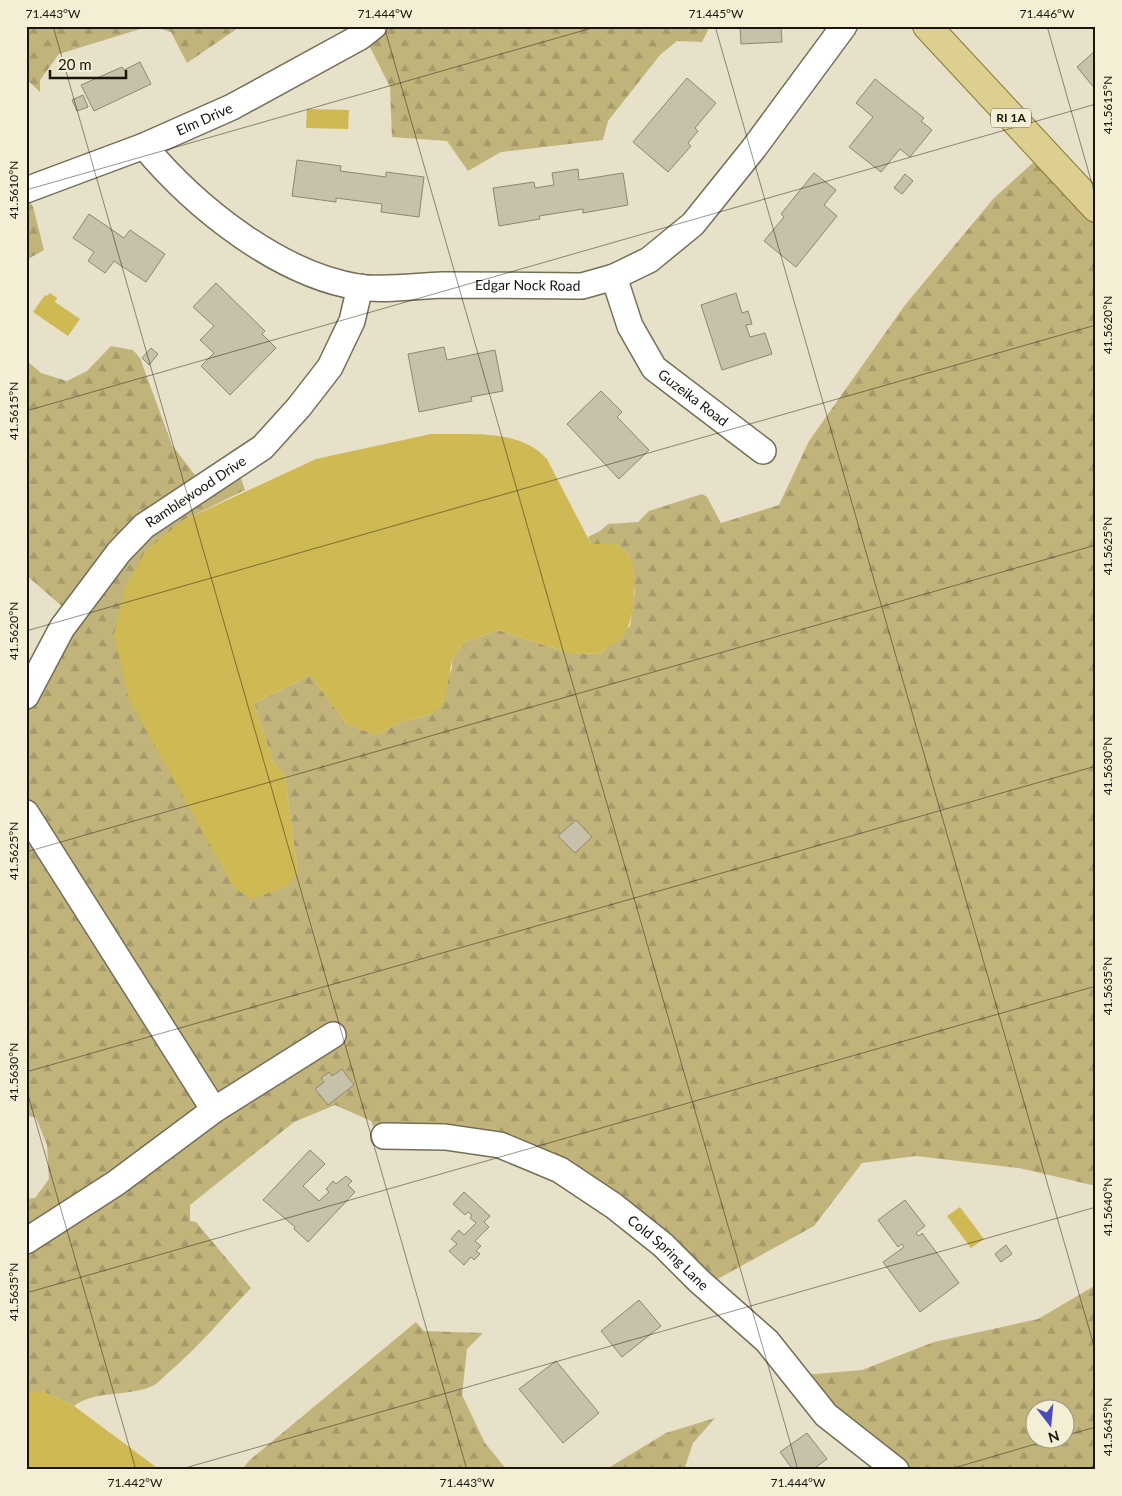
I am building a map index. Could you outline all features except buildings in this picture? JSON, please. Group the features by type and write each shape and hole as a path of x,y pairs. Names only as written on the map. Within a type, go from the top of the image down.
{"main road":[{"name":"RI 1A","path":"927,26 1096,208"}],"street":[{"name":"Elm Drive","path":"26,190 144,146 232,107 360,37 374,26"},
{"name":"Edgar Nock Road","path":"144,146 172,179 214,214 267,252 316,278 360,287 582,286 614,277 649,260 693,224 754,148 844,26"},
{"name":"Guzeika Road","path":"614,277 630,326 654,368 763,450"},
{"name":"Ramblewood Drive","path":"26,696 62,628 119,552 144,526 264,447 299,407 330,367 352,321 360,287"},
{"path":"26,813 214,1110"},
{"path":"26,1241 116,1183 214,1110 333,1035"},
{"name":"Cold Spring Lane","path":"384,1136 445,1137 500,1145 560,1170 614,1206 663,1245 699,1281 766,1341 826,1415 896,1470"}],"green space":[{"path":"26,26 150,26 59,54 40,80 40,92 26,79"},
{"path":"150,26 241,26 187,63 171,32"},
{"path":"364,26 706,26 708,30 702,42 677,41 660,55 608,121 603,140 501,152 468,171 447,141 392,137 390,87 363,33"},
{"path":"1036,160 1096,206 1096,1186 1019,1168 916,1156 862,1163 814,1226 703,1287 659,1240 499,1146 379,1140 371,1121 335,1105 294,1122 190,1205 190,1221 196,1222 251,1288 179,1363 153,1386 131,1392 91,1398 74,1406 42,1391 26,1391 26,1199 35,1198 49,1179 47,1145 36,1118 26,1115 26,697 71,614 26,575 26,360 41,373 67,381 87,371 111,346 133,350 140,358 172,445 195,475 218,479 238,469 245,490 182,521 298,874 285,776 273,762 254,703 310,675 347,724 376,735 402,722 432,714 452,668 452,660 465,642 498,630 569,653 600,654 630,626 635,592 630,556 617,544 591,544 588,537 600,531 608,524 638,522 649,511 702,494 707,497 721,523 779,505 809,441 905,305 994,198"},
{"path":"26,195 33,207 44,250 26,260"},
{"path":"1096,1285 1096,1470 895,1470 791,1376 862,1370 934,1342 1038,1319"},
{"path":"416,1322 424,1331 483,1333 467,1349 462,1395 485,1443 507,1470 241,1470 251,1459"},
{"path":"715,1418 693,1443 684,1470 605,1470 666,1433"}],"shaded area":[{"path":"307,109 349,110 348,129 306,128"},
{"path":"50,293 57,298 55,302 80,319 68,336 33,312 45,295 47,296"},
{"path":"431,434 477,434 508,438 523,442 536,449 547,459 591,544 617,544 630,557 634,576 634,601 629,625 624,635 618,641 607,647 600,654 569,653 498,630 465,642 452,660 444,703 432,714 402,722 376,735 347,724 310,675 254,703 273,762 285,776 298,874 287,886 253,899 235,889 129,699 114,635 125,588 145,552 182,521 316,459"},
{"path":"960,1207 984,1239 971,1248 947,1216"},
{"path":"26,1391 42,1391 74,1406 160,1470 26,1470"}]}
